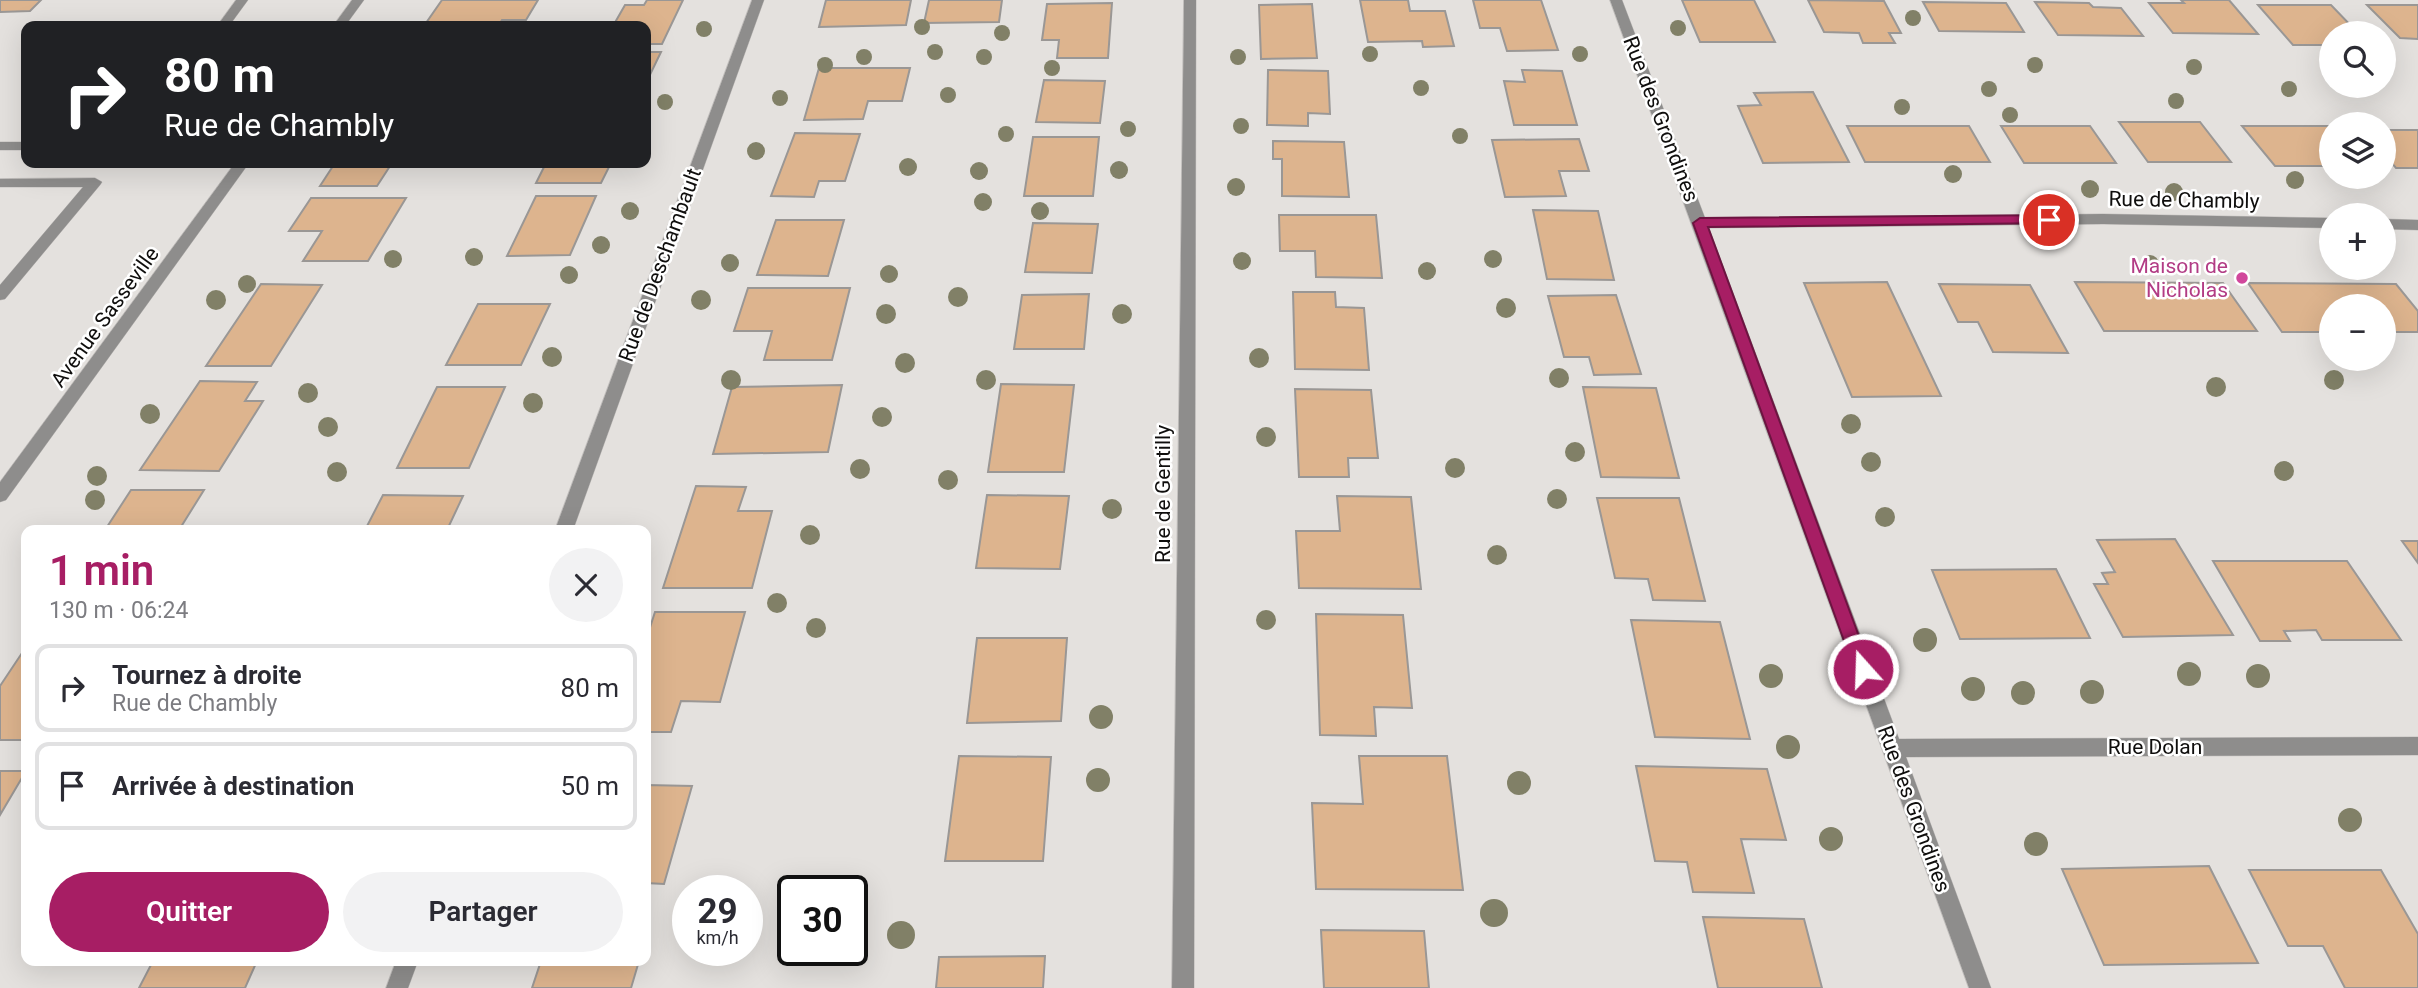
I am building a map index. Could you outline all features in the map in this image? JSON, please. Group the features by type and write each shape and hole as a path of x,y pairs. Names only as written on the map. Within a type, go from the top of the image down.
{"street":[{"path":"227,21 242,0"},
{"path":"343,21 358,0"},
{"name":"Rue de Deschambault","path":"566,525 758,0"},
{"name":"Rue de Gentilly","path":"1183,988 1190,0"},
{"name":"Rue des Grondines","path":"1616,0 1980,988"},
{"path":"0,146 21,146"},
{"name":"Avenue Sasseville","path":"0,495 238,168"},
{"path":"0,183 95,182 0,295"},
{"name":"Rue de Chambly","path":"1700,223 2103,219 2319,223"},
{"path":"2396,224 2418,225"},
{"name":"Rue Dolan","path":"1891,748 2418,746"},
{"path":"397,988 405,966"}],"building":[{"path":"0,0 41,0 30,11 0,12"},
{"path":"442,0 538,0 526,20 427,21"},
{"path":"647,0 683,0 662,44 651,44 651,21 616,21 625,5 644,5"},
{"path":"826,0 911,0 906,25 819,27"},
{"path":"929,0 1002,0 999,22 924,23"},
{"path":"1360,0 1408,0 1410,11 1445,11 1454,46 1423,47 1422,41 1368,42"},
{"path":"1473,0 1541,0 1558,50 1507,51 1500,28 1480,28"},
{"path":"1682,0 1754,0 1775,42 1700,42"},
{"path":"1808,0 1884,1 1901,33 1889,33 1895,43 1863,43 1859,33 1824,32"},
{"path":"2181,0 2229,0 2258,34 2173,33 2149,3 2184,3"},
{"path":"1923,2 2006,3 2024,32 1939,31"},
{"path":"2035,2 2089,3 2093,7 2121,8 2143,36 2058,35"},
{"path":"1112,3 1108,58 1057,58 1059,40 1042,40 1047,4"},
{"path":"1312,4 1317,58 1261,59 1259,5"},
{"path":"2258,5 2331,5 2346,21 2319,21 2319,45 2293,45"},
{"path":"2367,5 2418,5 2418,39 2400,38 2396,34 2396,21 2383,21"},
{"path":"651,52 661,52 651,73"},
{"path":"819,68 910,68 902,101 868,101 863,119 804,120"},
{"path":"1268,70 1328,71 1330,114 1308,113 1308,126 1267,125"},
{"path":"1522,70 1562,71 1577,125 1514,125 1504,81 1525,82"},
{"path":"1044,80 1105,81 1100,123 1036,122"},
{"path":"1813,92 1849,162 1763,163 1738,106 1761,105 1754,93"},
{"path":"2119,122 2200,122 2231,162 2148,162"},
{"path":"1847,126 1969,126 1990,162 1865,162"},
{"path":"2001,126 2090,126 2116,163 2024,163"},
{"path":"2242,126 2319,126 2319,166 2275,166"},
{"path":"2396,130 2418,130 2418,168 2396,168"},
{"path":"795,133 860,134 845,181 819,181 814,197 771,196"},
{"path":"1033,137 1099,137 1093,196 1024,196"},
{"path":"1579,139 1589,171 1559,171 1566,196 1505,197 1492,140"},
{"path":"1273,141 1344,142 1349,197 1282,196 1282,159 1273,159"},
{"path":"332,168 389,168 377,186 320,186"},
{"path":"544,168 608,168 601,183 536,183"},
{"path":"536,196 596,196 570,255 507,256"},
{"path":"311,198 406,198 368,261 303,261 322,231 289,231"},
{"path":"1533,210 1598,211 1614,280 1547,279"},
{"path":"1279,215 1376,215 1382,278 1316,277 1315,251 1280,251"},
{"path":"776,220 844,220 828,276 757,275"},
{"path":"1033,223 1098,224 1092,273 1025,272"},
{"path":"1887,282 1941,396 1852,397 1804,283"},
{"path":"2075,282 2223,283 2257,331 2104,331"},
{"path":"2248,283 2396,284 2418,311 2418,332 2396,332 2396,294 2319,294 2319,332 2282,332"},
{"path":"261,284 322,285 271,366 206,366"},
{"path":"1939,284 2030,285 2068,353 1993,352 1978,322 1958,322"},
{"path":"748,288 850,288 832,360 764,360 772,331 734,331"},
{"path":"1293,292 1335,292 1336,307 1364,308 1369,370 1295,369"},
{"path":"1089,294 1084,349 1014,349 1022,295"},
{"path":"1616,295 1641,374 1594,375 1589,357 1564,357 1548,296"},
{"path":"478,304 550,304 521,365 446,365"},
{"path":"200,381 257,382 245,401 263,401 219,471 140,470"},
{"path":"1001,384 1074,385 1064,472 988,472"},
{"path":"842,385 828,452 713,454 732,387"},
{"path":"437,387 505,387 469,468 397,468"},
{"path":"1583,387 1656,388 1679,478 1601,477"},
{"path":"1295,389 1371,390 1378,458 1348,458 1349,477 1299,477"},
{"path":"696,486 746,487 738,511 772,511 752,588 663,588"},
{"path":"131,490 204,490 182,525 108,525"},
{"path":"383,495 463,496 449,525 368,525"},
{"path":"987,495 1069,496 1060,569 976,568"},
{"path":"1337,496 1411,497 1421,589 1299,588 1296,531 1340,531"},
{"path":"1597,498 1679,498 1705,601 1653,600 1648,579 1615,578"},
{"path":"2175,539 2233,635 2123,637 2094,584 2108,584 2102,573 2115,572 2097,540"},
{"path":"2402,541 2418,541 2418,563"},
{"path":"2213,561 2347,561 2401,640 2322,640 2316,630 2284,631 2290,641 2260,641"},
{"path":"2056,569 2090,638 1960,639 1932,570"},
{"path":"655,612 745,612 720,702 681,701 671,732 651,732 651,624"},
{"path":"1316,614 1403,615 1412,708 1374,707 1376,736 1320,735"},
{"path":"1631,620 1720,622 1750,739 1655,737"},
{"path":"977,638 1067,638 1061,721 967,723"},
{"path":"21,654 21,740 0,740 0,686"},
{"path":"959,756 1051,757 1043,861 945,861"},
{"path":"1359,756 1447,756 1463,890 1316,889 1312,803 1363,804"},
{"path":"1636,766 1767,769 1786,840 1741,839 1754,893 1693,892 1687,862 1655,861"},
{"path":"0,771 21,771 21,779 0,815"},
{"path":"651,785 692,786 664,884 651,883"},
{"path":"2209,866 2258,963 2104,965 2062,869"},
{"path":"2249,870 2381,870 2418,934 2418,988 2345,988 2323,946 2288,946"},
{"path":"1703,917 1804,919 1822,988 1718,988"},
{"path":"1321,930 1424,931 1429,988 1324,988"},
{"path":"1045,956 1043,988 936,988 939,957"},
{"path":"150,966 255,966 245,988 139,988"},
{"path":"539,966 638,966 631,988 532,988"}],"place":[{"name":"Maison de Nicholas","path":"2242,278"}],"route":[{"path":"1863,669 1700,223 2049,220"}]}
